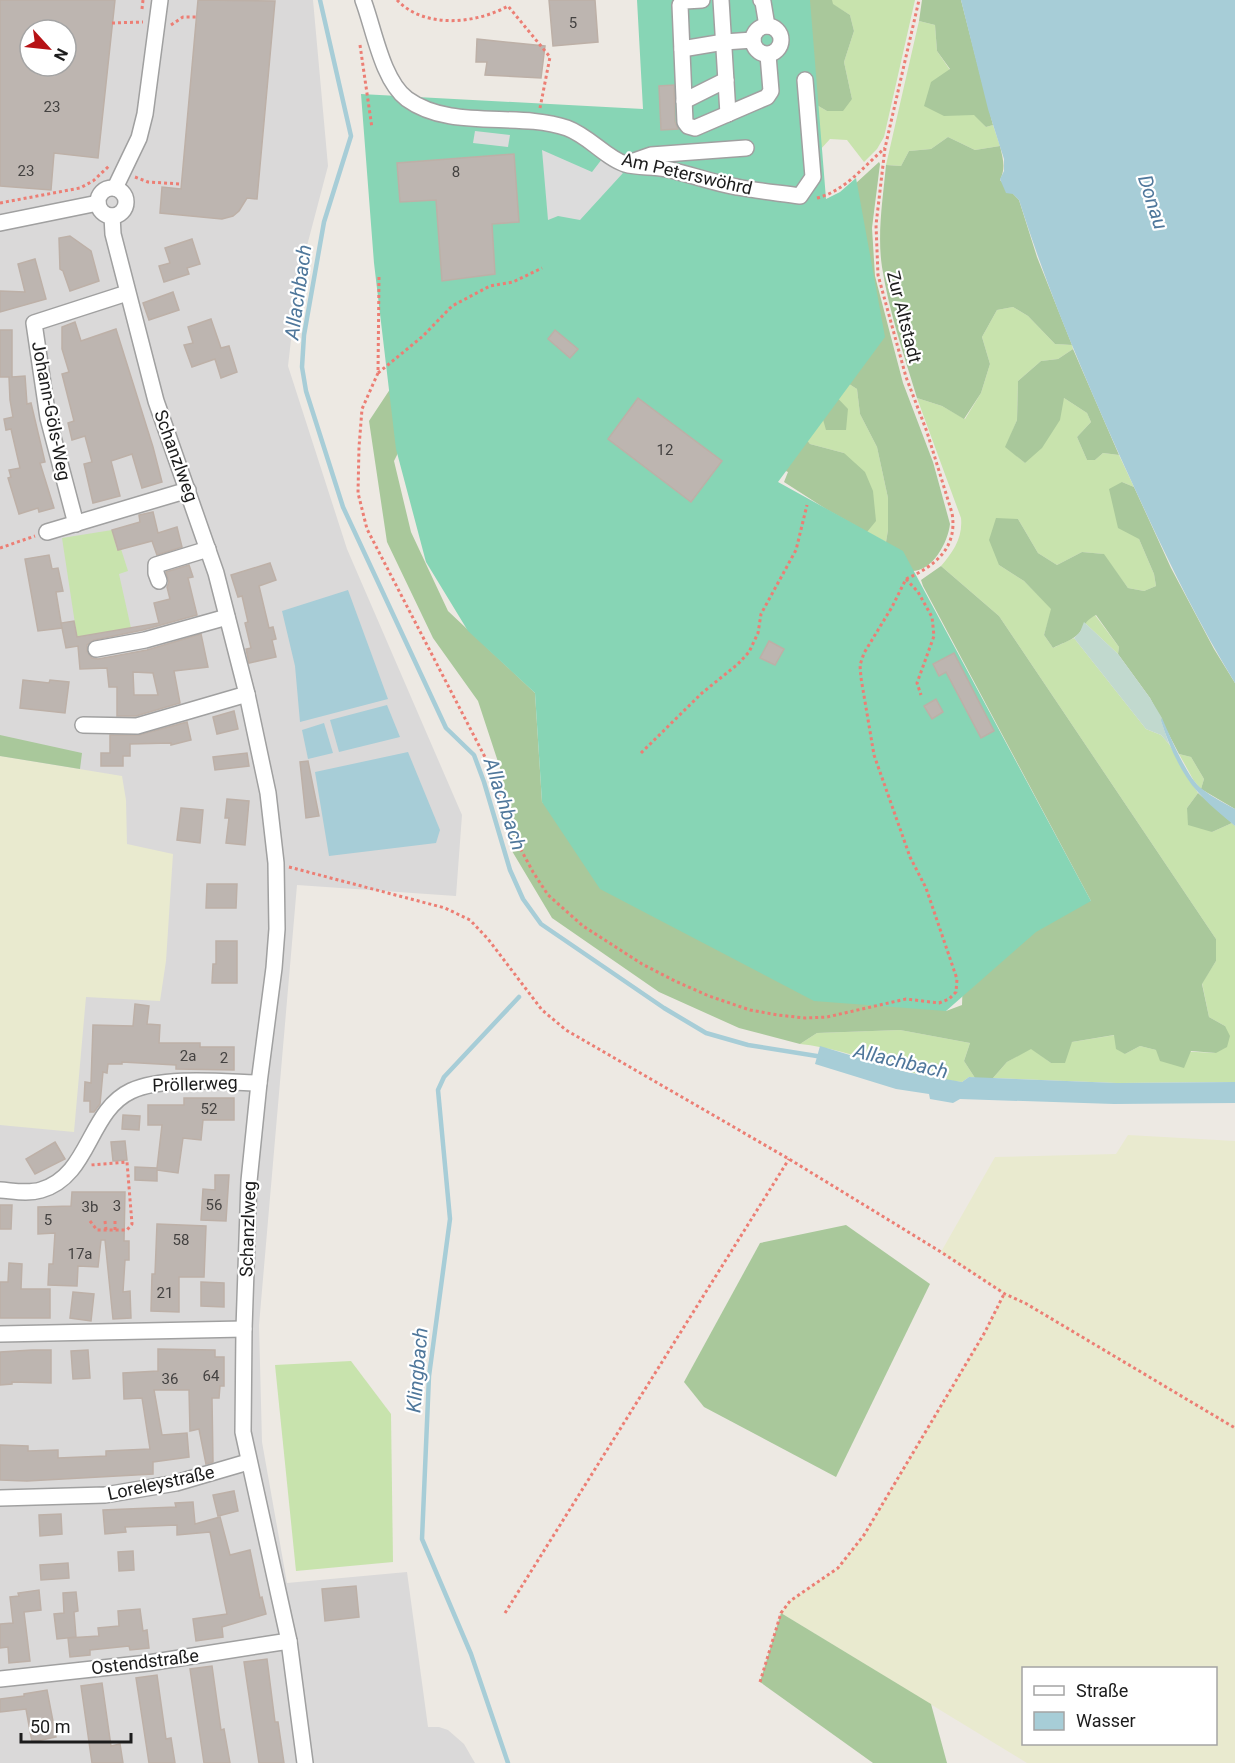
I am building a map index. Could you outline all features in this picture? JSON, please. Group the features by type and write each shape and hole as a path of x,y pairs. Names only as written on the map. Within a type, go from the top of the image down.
{"street":[{"path":"98,203 103,191 116,185 139,138 145,114 160,0"},
{"name":"Am Peterswöhrd","path":"363,0 392,82 406,98 424,109 449,116 538,122 567,128 588,138 625,164 663,168 736,187 800,196"},
{"path":"702,0 685,1 681,5 685,122 688,126 695,129 767,97 771,91 768,55"},
{"path":"721,0 728,114"},
{"path":"761,0 767,26"},
{"path":"767,26 777,30 782,39 780,48 768,55 759,52 753,45 756,31 767,26"},
{"path":"682,50 724,42 753,40"},
{"path":"684,102 726,80"},
{"path":"800,196 813,177 804,80"},
{"path":"625,164 651,155 746,148"},
{"path":"98,203 104,214 112,216 124,210 132,201 116,185"},
{"path":"0,223 98,203"},
{"name":"Schanzlweg","path":"112,216 113,234 127,293 156,401 208,549 228,617 268,793 276,863 277,929 249,1181 243,1432 289,1641 305,1763"},
{"name":"Johann-Göls-Weg","path":"76,524 48,418 34,323 127,293"},
{"path":"47,532 188,490"},
{"path":"159,581 156,565 208,549"},
{"path":"96,649 145,640 228,617"},
{"path":"83,725 137,726 247,694"},
{"name":"Pröllerweg","path":"0,1190 24,1192 41,1190 56,1184 74,1167 101,1119 114,1103 130,1091 167,1082 259,1083"},
{"path":"0,1334 244,1329"},
{"name":"Loreleystraße","path":"0,1498 105,1496 176,1483 248,1462"},
{"name":"Ostendstraße","path":"0,1679 148,1663 289,1641"}],"path":[{"path":"142,11 143,0"},
{"path":"397,0 405,9 416,15 436,21 453,21 496,13 508,6 550,57 538,122"},
{"name":"Zur Altstadt","path":"906,579 926,570 936,561 945,550 954,526 930,442 906,377 878,275 876,225 885,148 919,0"},
{"path":"140,32 141,21"},
{"path":"360,44 372,128"},
{"path":"800,196 818,198 831,194 885,148"},
{"path":"0,204 80,188 93,181 110,166"},
{"path":"134,176 148,182 181,184"},
{"path":"378,373 423,336 452,306 490,286 513,282 542,268"},
{"path":"379,277 378,373 362,409 359,447 358,493 367,529 487,760 523,855 548,895 584,926 642,964 675,981 750,1010 805,1018 827,1017 906,999 939,1003 949,999 956,992 957,979 930,899 910,857 874,755 861,678 860,665 864,653 906,579 918,592 932,617 934,636 917,683 921,695"},
{"path":"641,753 702,693 738,664 748,652 758,633 761,614 796,550 807,505"},
{"path":"0,548 47,532"},
{"path":"276,863 445,908 470,920 488,939 542,1010 566,1030 789,1159 1005,1294 1025,1303 1235,1428"},
{"path":"505,1613 789,1159"},
{"path":"74,1167 127,1162 132,1224 127,1230 97,1230 90,1221"},
{"path":"105,1221 106,1230"},
{"path":"115,1221 115,1230"},
{"path":"760,1682 781,1612 790,1601 838,1568 864,1535 985,1332 1005,1294"}],"shaded area":[{"path":"0,0 313,0 328,166 298,280 288,366 347,549 462,815 456,896 297,885 259,1325 262,1442 287,1583 407,1572 428,1727 448,1730 464,1744 475,1763 0,1763"},
{"path":"475,131 510,135 508,147 473,143"},
{"path":"542,150 592,172 602,159 623,173 580,220 558,216 548,220"}],"green space":[{"path":"637,0 810,0 826,199 840,192 856,178 885,337 778,482 903,551 1091,901 1036,932 946,1011 814,1001 600,889 542,802 535,693 468,631 426,562 396,449 374,263 361,94 643,109"},
{"path":"799,0 832,0 833,4 850,15 854,31 844,62 852,99 843,111 827,111 815,104"},
{"path":"832,0 915,0 884,137 877,149 864,162 847,140 830,139 819,151 815,104 827,111 852,99 844,62 854,31 850,15 832,4"},
{"path":"922,0 961,0 993,125 986,127 974,115 944,116 924,106 931,82 950,69 937,51 935,25 919,21"},
{"path":"919,21 935,25 937,51 950,70 944,115 974,114 986,127 993,125 1000,146 975,150 948,137 931,149 909,151 901,166 886,165"},
{"path":"948,137 975,150 1000,146 1003,167 1000,180 1019,200 1037,257 1072,345 1055,344 1028,316 1013,307 997,310 982,337 990,364 981,393 964,419 942,406 917,398 885,284 880,242 886,165 901,166 909,151 931,149"},
{"path":"879,162 872,228 875,276 903,383 933,462 950,524 943,547 933,561 920,570 912,571 886,542 888,498 877,447 860,414 857,389 838,377 843,195"},
{"path":"1013,307 1028,316 1055,344 1072,345 1073,349 1058,359 1041,361 1018,381 1017,420 1006,447 1025,463 1064,398 1087,413 1091,422 1077,437 1087,460 1095,460 1103,453 1119,455 1134,487 1122,482 1139,539 1154,574 1156,586 1144,591 1128,588 1103,554 1082,552 1057,565 1038,553 1018,519 999,565 1024,581 1052,609 1044,635 1053,648 1074,638 1146,729 1161,735 1169,744 1198,793 1187,808 1212,832 1232,823 1235,826 1235,1082 1117,1083 993,1078 1007,1062 1031,1048 1051,1063 1072,1042 1115,1035 1125,1054 1140,1046 1156,1050 1216,1053 1225,1026 1209,1017 1202,983 1216,961 1216,939 999,616 941,566 956,544 961,518 917,398 942,406 965,419 981,393 990,364 982,337 997,310"},
{"path":"1073,349 1119,455 1103,453 1095,460 1087,460 1077,437 1091,422 1087,413 1064,398 1060,420 1042,448 1025,463 1005,447 1017,420 1018,381 1041,361 1058,359"},
{"path":"412,356 423,403 394,461 411,532 448,611 535,693 542,802 946,1011 962,1005 963,977 926,870 1091,901 923,586 921,580 941,566 999,616 1216,939 1216,961 1202,984 1209,1017 1225,1026 1230,1036 1227,1047 1216,1053 1191,1051 1184,1068 1160,1061 1156,1050 1140,1046 1125,1054 1116,1049 1114,1035 1072,1042 1065,1063 1051,1063 1031,1049 1007,1062 993,1078 975,1078 964,1061 970,1043 900,1030 817,1033 800,1044 739,1028 659,992 552,918 512,851 502,774 478,701 433,638 387,542 369,421"},
{"path":"838,377 857,389 860,414 877,447 888,498 886,542 867,532 844,453 810,444 799,430"},
{"path":"829,389 848,409 846,430 826,430 822,416"},
{"path":"799,430 810,444 844,453 865,472 873,491 876,521 867,532 784,482 788,472 777,467"},
{"path":"1122,482 1134,487 1171,568 1214,649 1235,683 1235,809 1201,789 1204,779 1191,757 1179,754 1150,698 1118,654 1119,647 1096,615 1088,620 1076,636 1053,648 1044,635 1051,609 1024,581 999,565 989,540 996,518 1018,519 1038,553 1057,565 1082,552 1104,554 1128,588 1144,591 1156,586 1154,574 1139,539 1118,528 1109,489"},
{"path":"112,530 117,550 121,549 128,571 119,574 131,628 77,637 62,538"},
{"path":"1095,615 1119,647 1118,654 1084,622"},
{"path":"1084,622 1118,654 1150,698 1162,718 1169,744 1161,735 1146,729 1074,638 1080,632"},
{"path":"0,735 82,753 80,769 0,756"},
{"path":"1179,754 1191,757 1204,779 1201,789 1194,781"},
{"path":"0,756 122,776 126,800 127,844 173,854 166,961 160,1001 86,997 74,1132 0,1125"},
{"path":"1198,793 1232,823 1212,832 1188,825 1187,808"},
{"path":"900,1030 970,1043 964,1061 975,1078 969,1077 962,1082 941,1079 821,1047 800,1044 817,1033"},
{"path":"1128,1135 1235,1141 1235,1763 1027,1763 781,1613 790,1601 838,1568 864,1535 985,1332 1004,1294 941,1252 995,1157 1116,1154"},
{"path":"846,1225 930,1284 836,1477 704,1407 684,1382 760,1243"},
{"path":"351,1361 391,1414 393,1562 296,1571 275,1365"},
{"path":"781,1613 931,1704 947,1763 873,1763 760,1682"}],"water":[{"name":"Donau","path":"961,0 1235,0 1235,683 1192,607 1141,502 1070,340 1019,200 1013,194 1006,193 1000,179 1004,171 1004,159 988,109"},
{"path":"348,590 388,699 300,722 295,666 282,611"},
{"path":"387,705 400,737 339,752 330,720"},
{"path":"1162,718 1179,756 1196,784 1235,809 1235,826 1197,791 1185,775 1168,739"},
{"path":"324,723 333,753 308,759 302,730"},
{"path":"408,752 440,830 436,843 329,856 315,772"},
{"path":"820,1046 906,1072 962,1082 969,1077 1117,1083 1235,1082 1235,1103 1114,1104 960,1099 953,1103 930,1099 929,1094 896,1089 815,1064"}],"building":[{"path":"0,0 115,0 98,158 54,153 51,190 0,186"},
{"path":"198,0 275,1 257,199 247,198 239,211 233,216 222,219 160,213 162,187 181,189"},
{"path":"549,0 595,0 598,42 553,46"},
{"path":"477,39 545,46 541,78 485,75 487,62 476,62"},
{"path":"674,85 675,122 678,129 661,130 659,86"},
{"path":"514,154 519,222 492,224 495,274 442,281 436,200 400,202 397,163"},
{"path":"70,236 91,251 99,281 70,291 63,271 60,269 59,238"},
{"path":"192,239 200,264 187,268 189,274 164,282 159,266 170,263 165,248"},
{"path":"35,259 46,299 0,312 0,291 25,292 18,264"},
{"path":"173,292 179,310 149,320 143,303"},
{"path":"211,319 221,348 229,346 237,372 221,378 215,359 192,367 184,345 193,343 188,327"},
{"path":"75,322 81,341 116,329 162,482 142,488 132,454 111,461 120,496 93,503 84,464 92,462 85,436 72,440 68,423 74,421 62,374 69,372 62,349 62,327"},
{"path":"0,330 12,330 12,377 25,376 27,404 31,403 45,462 40,463 54,508 39,512 38,508 19,514 8,478 11,477 9,470 20,468 11,429 6,430 4,419 13,417 9,377 0,377"},
{"path":"555,330 578,349 570,358 548,339"},
{"path":"638,398 722,461 691,502 608,439"},
{"path":"153,512 158,533 177,527 182,547 157,555 152,541 118,550 112,530 140,522 139,515"},
{"path":"49,555 52,569 58,568 63,591 56,592 62,628 38,631 25,559"},
{"path":"270,563 276,580 259,586 269,628 273,627 276,639 272,640 276,657 249,663 246,649 251,648 245,623 248,622 242,596 238,597 231,575"},
{"path":"189,565 193,577 188,578 197,615 143,630 94,640 87,645 87,651 92,658 98,659 147,650 201,634 208,667 174,671 180,703 136,716 117,716 117,687 109,687 107,668 80,669 78,646 66,648 61,623 74,621 77,637 159,623 154,603 170,599 166,572","holes":["133,672 153,673 158,695 134,695"]},
{"path":"769,641 784,649 775,665 760,658"},
{"path":"954,653 994,731 981,738 946,672 939,676 933,664"},
{"path":"23,680 49,683 50,680 69,682 65,713 20,708"},
{"path":"936,699 943,712 932,719 924,706"},
{"path":"234,711 238,729 217,734 213,717"},
{"path":"187,722 191,740 171,745 171,743 130,744 130,756 123,756 123,766 101,766 101,753 110,753 110,735 139,735"},
{"path":"247,753 249,766 215,770 213,757"},
{"path":"308,761 319,816 306,818 300,762"},
{"path":"227,799 249,801 245,845 226,843 229,818 225,818"},
{"path":"181,808 203,810 200,843 177,840"},
{"path":"207,884 237,884 236,908 206,908"},
{"path":"216,941 237,941 237,983 212,983 213,964 216,964"},
{"path":"135,1004 149,1006 147,1024 160,1025 159,1043 200,1043 200,1047 234,1047 234,1070 176,1069 176,1065 122,1062 122,1064 108,1064 107,1073 103,1072 100,1104 94,1112 90,1112 90,1101 84,1101 85,1082 91,1083 93,1025 133,1026"},
{"path":"184,1098 234,1098 234,1120 203,1120 201,1140 183,1138 178,1173 157,1170 157,1181 135,1180 135,1167 157,1168 162,1125 148,1125 148,1105 184,1105"},
{"path":"123,1115 140,1116 139,1130 122,1129"},
{"path":"125,1141 127,1160 113,1161 111,1142"},
{"path":"55,1142 65,1159 35,1174 26,1159"},
{"path":"215,1175 229,1175 226,1221 201,1220 203,1189 215,1190"},
{"path":"72,1192 125,1192 124,1241 129,1241 129,1260 125,1260 123,1292 130,1291 131,1318 113,1319 105,1240 101,1240 98,1267 78,1266 77,1286 48,1285 49,1264 53,1264 55,1233 38,1234 38,1207 71,1206"},
{"path":"0,1205 12,1205 11,1229 0,1229"},
{"path":"157,1224 206,1226 204,1277 179,1277 179,1312 151,1311"},
{"path":"9,1263 22,1264 21,1289 50,1289 50,1318 0,1318 0,1282 8,1282"},
{"path":"201,1282 224,1283 224,1307 201,1306"},
{"path":"73,1292 94,1294 91,1321 70,1318"},
{"path":"158,1349 215,1350 215,1357 224,1357 224,1386 220,1386 219,1398 212,1398 213,1462 206,1464 199,1429 190,1431 189,1390 154,1390 162,1435 187,1433 189,1457 153,1462 153,1474 27,1481 0,1480 0,1445 28,1446 28,1451 58,1450 58,1458 106,1456 106,1451 150,1449 142,1398 124,1399 123,1373 158,1371"},
{"path":"51,1350 51,1383 12,1382 12,1384 0,1385 0,1352"},
{"path":"88,1350 90,1378 73,1379 71,1351"},
{"path":"234,1491 238,1511 218,1516 213,1495"},
{"path":"193,1502 195,1524 220,1517 230,1555 250,1550 260,1598 262,1597 266,1614 222,1627 223,1637 196,1641 193,1619 227,1614 210,1532 177,1535 177,1525 125,1527 126,1532 105,1534 103,1510 176,1507 175,1503"},
{"path":"61,1514 62,1534 40,1536 39,1515"},
{"path":"133,1551 134,1570 119,1571 118,1552"},
{"path":"68,1563 69,1578 41,1580 40,1565"},
{"path":"356,1586 359,1617 325,1621 322,1589"},
{"path":"39,1590 41,1610 24,1612 30,1661 9,1663 8,1647 0,1648 0,1624 13,1623 10,1597 19,1596 18,1593"},
{"path":"76,1592 78,1611 74,1612 76,1637 57,1639 54,1614 64,1613 63,1593"},
{"path":"140,1609 143,1631 147,1630 149,1648 130,1650 129,1646 90,1650 90,1655 70,1657 68,1638 99,1636 98,1628 119,1626 118,1611"},
{"path":"267,1659 275,1722 278,1722 284,1763 259,1763 244,1662"},
{"path":"212,1666 221,1730 224,1729 230,1763 204,1763 190,1669"},
{"path":"157,1675 166,1739 171,1738 175,1763 149,1763 136,1678"},
{"path":"102,1683 111,1746 120,1744 123,1763 92,1763 81,1686"},
{"path":"47,1690 56,1737 32,1742 26,1709 0,1712 0,1699"}],"waterway":[{"name":"Allachbach","path":"320,0 351,136 324,222 304,335 302,367 306,391 343,507 446,728 474,755 510,870 523,899 541,924 664,1008 706,1033 748,1045 823,1057"},
{"name":"Klingbach","path":"508,1763 471,1654 422,1539 429,1376 450,1219 438,1090 444,1077 519,997"}]}
